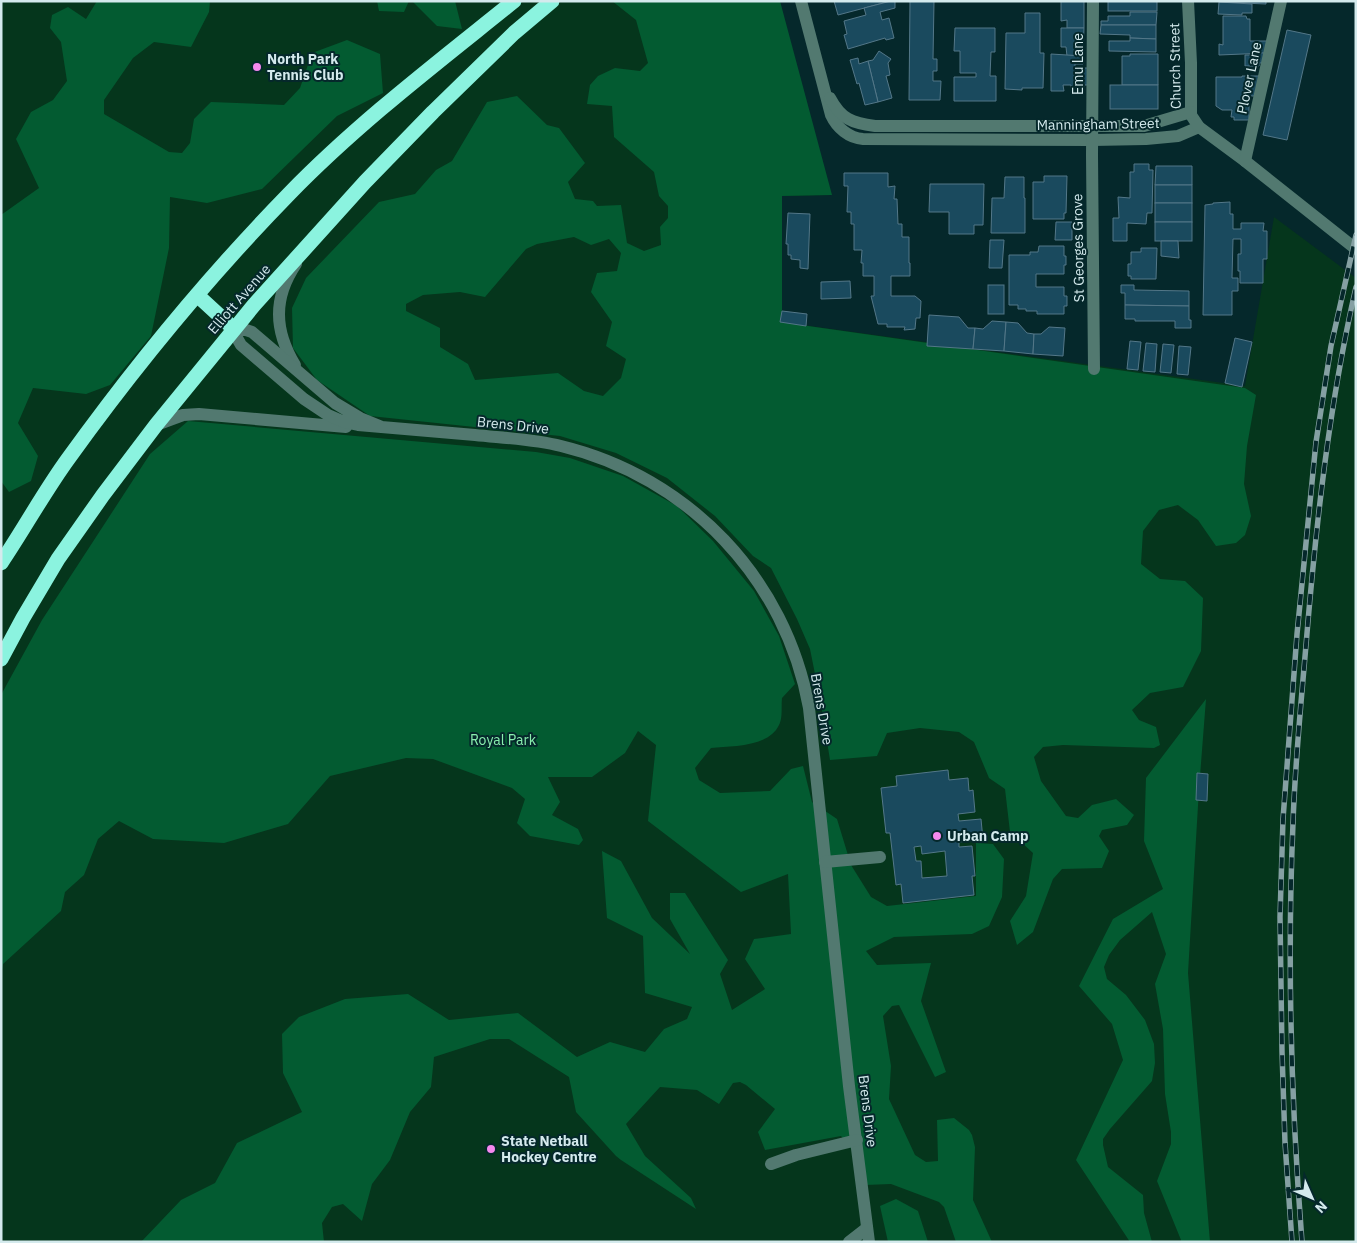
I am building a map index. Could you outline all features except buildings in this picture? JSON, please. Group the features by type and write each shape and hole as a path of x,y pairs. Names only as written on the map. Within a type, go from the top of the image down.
{"highway":[{"path":"1,563 67,460 131,374 197,295 290,193 362,125 514,1"},
{"name":"Elliott Avenue","path":"1,658 58,559 103,495 156,425 254,305 365,182 433,112 514,33 552,1"},
{"path":"197,295 234,329"}],"street":[{"path":"801,1 829,111 837,117"},
{"name":"Emu Lane","path":"1092,126 1093,1"},
{"name":"Church Street","path":"1188,1 1191,115 1199,127"},
{"name":"Plover Lane","path":"1245,161 1281,1"},
{"name":"Manningham Street","path":"1191,112 1144,126 875,126 837,117 838,127 846,134 858,138 1146,139 1178,136 1199,127"},
{"name":"St Georges Grove","path":"1092,126 1094,369"},
{"path":"1199,127 1356,249"},
{"path":"303,376 292,360 282,337 278,313 280,301 285,284 293,268 330,221"},
{"name":"Brens Drive","path":"378,427 335,403 252,332 234,329 241,345 304,399 328,415 344,422 378,427 533,440 563,446 625,468 662,488 693,510 716,531 747,566 762,589 787,634 806,693 849,1086 869,1242"},
{"path":"156,425 183,415 199,414 336,426 378,427"},
{"path":"825,862 880,857"},
{"path":"771,1164 796,1155 857,1140"},
{"path":"849,1242 867,1228"}],"green space":[{"name":"Royal Park","path":"1,1 768,1 832,195 782,196 781,322 1245,386 1274,217 1356,278 1356,1242 1,1242"},
{"path":"97,1 210,1 209,12 191,47 154,42 133,58 104,100 104,114 169,152 182,153 190,143 194,119 211,102 284,105 300,88 312,53 347,40 380,54 383,93 337,116 262,189 207,203 170,197 169,248 151,336 110,385 86,394 33,388 18,423 38,456 31,481 9,492 1,481 1,215 39,188 16,139 31,112 53,100 67,81 61,42 50,28 52,15 68,7 86,19"},
{"path":"377,1 409,1 404,12 379,11"},
{"path":"412,1 455,1 462,29 437,26"},
{"path":"612,1 780,1 832,195 782,196 782,311 780,322 1245,388 1256,395 1247,446 1244,484 1251,516 1245,535 1236,543 1216,546 1198,520 1178,505 1159,510 1143,531 1141,564 1160,579 1185,581 1203,598 1201,651 1183,687 1150,693 1132,710 1139,720 1156,727 1160,745 1154,748 1063,745 1043,747 1034,757 1041,781 1066,816 1078,818 1092,805 1116,799 1134,815 1127,825 1102,830 1099,836 1109,851 1102,868 1062,869 1053,879 1033,932 1017,945 1010,921 1026,896 1033,853 1010,832 1005,789 989,778 974,742 959,732 920,728 887,733 877,756 830,760 810,649 797,619 771,568 753,556 715,516 667,478 616,453 560,436 370,416 317,380 293,348 292,308 306,278 379,202 415,194 436,170 452,161 487,102 517,96 547,125 559,128 585,163 568,182 575,199 593,201 597,206 621,205 627,243 644,251 661,245 660,227 668,218 668,206 659,196 654,172 614,137 612,106 587,104 590,85 598,76 615,68 640,71 648,63 636,20","holes":["574,237 591,245 609,239 621,253 617,271 597,273 591,292 612,322 606,346 626,359 621,378 603,396 584,391 558,373 475,380 468,364 440,347 440,328 406,311 406,304 423,295 460,292 485,297 526,249 537,244"]},
{"path":"188,421 536,452 570,458 623,476 677,506 713,541 754,591 779,636 795,684 782,698 781,719 774,732 767,738 749,744 711,748 695,768 699,780 720,793 770,791 791,769 803,766 812,802 837,819 851,865 871,897 887,906 976,896 976,843 993,844 1004,859 1002,897 989,926 972,934 894,937 866,951 877,965 931,963 921,1001 946,1072 935,1077 899,1005 892,1006 883,1016 891,1066 889,1099 915,1155 926,1162 938,1161 937,1120 954,1118 969,1130 975,1147 973,1200 992,1242 956,1242 944,1207 939,1202 891,1184 865,1185 856,1155 841,1136 765,1150 758,1132 775,1109 740,1082 733,1083 719,1104 697,1090 660,1087 626,1124 645,1156 691,1198 696,1209 616,1156 576,1112 569,1077 509,1039 490,1039 434,1057 431,1087 410,1112 390,1160 372,1184 362,1221 343,1204 332,1207 322,1223 324,1242 141,1242 181,1200 215,1183 237,1143 302,1112 283,1073 282,1034 299,1017 345,999 408,994 449,1020 518,1013 577,1057 610,1042 645,1052 664,1029 687,1019 692,1007 645,993 643,936 607,918 602,851 621,861 652,918 690,954 670,919 670,893 685,893 728,960 720,974 732,1010 765,989 745,959 754,939 791,934 788,874 741,892 648,821 656,745 638,731 625,753 592,777 548,777 560,802 552,815 578,829 583,840 579,845 530,836 517,823 525,799 512,788 433,759 406,758 330,776 288,824 224,843 153,839 119,821 98,839 84,875 65,892 61,911 3,964 1,976 1,695 42,620 150,454"},
{"path":"1206,699 1188,973 1210,1242 1180,1242 1181,1240 1157,1181 1171,1144 1171,1132 1165,1094 1163,1029 1155,984 1166,954 1152,912 1120,940 1109,955 1104,967 1107,979 1126,995 1145,1020 1154,1044 1155,1063 1152,1081 1103,1139 1108,1167 1143,1195 1144,1213 1152,1242 1130,1242 1076,1160 1123,1060 1112,1024 1079,986 1113,919 1163,889 1144,841 1146,778"},
{"path":"896,1199 918,1211 928,1242 888,1242 880,1206"}],"railway":[{"path":"1292,1242 1285,1143 1282,1052 1280,917 1283,819 1297,634 1316,442 1331,346 1356,235"},
{"path":"1302,1242 1295,1137 1290,980 1291,875 1295,778 1319,510 1338,376 1356,287"}],"place":[{"name":"North Park Tennis Club","path":"257,67"},
{"name":"Urban Camp","path":"937,836"},
{"name":"State Netball Hockey Centre","path":"491,1149"}]}
